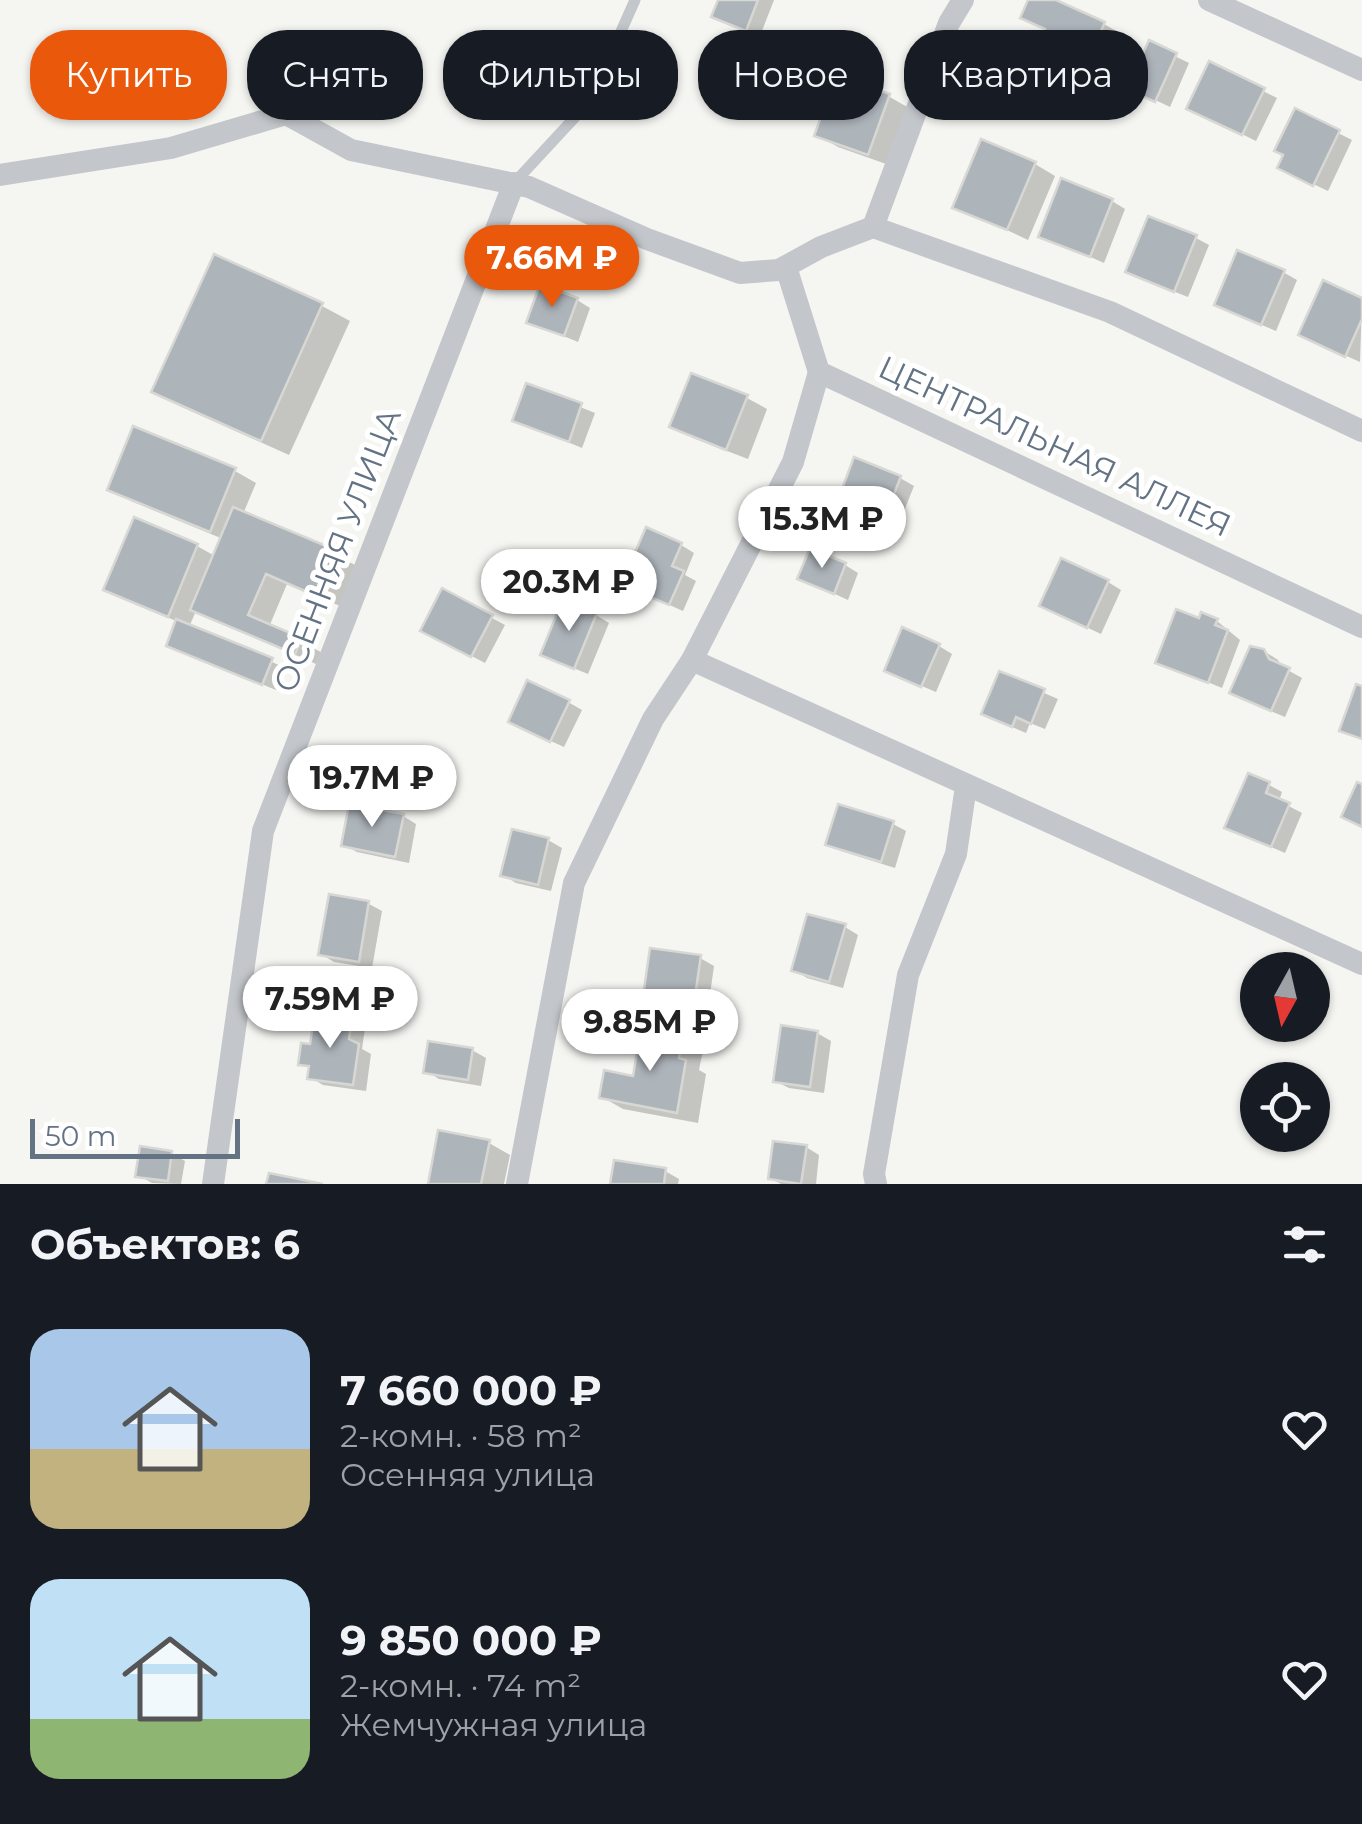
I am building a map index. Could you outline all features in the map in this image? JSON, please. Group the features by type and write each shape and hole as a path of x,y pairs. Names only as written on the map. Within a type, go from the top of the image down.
{"street":[{"path":"873,227 949,23 963,0"},
{"path":"1210,0 1362,70"},
{"path":"0,175 170,148 286,114 351,150 514,184 740,273 779,270 821,247 873,227 1110,312 1362,430"},
{"name":"ОСЕННЯЯ УЛИЦА","path":"212,1184 263,831 514,184"},
{"path":"517,1184 574,883 653,719 692,660 793,462 820,372 786,266"},
{"name":"ЦЕНТРАЛЬНАЯ АЛЛЕЯ","path":"820,372 1362,627"},
{"path":"692,660 1362,964"},
{"path":"876,1184 874,1174 908,975 956,854 966,786"}],"lane":[{"path":"514,184 590,101 636,0"}],"building":[{"path":"718,0 758,0 746,30 711,17"},
{"path":"1028,0 1056,0 1105,22 1101,30 1045,30 1020,18"},
{"path":"1148,42 1177,53 1155,102 1148,99"},
{"path":"1209,61 1265,88 1242,135 1186,109"},
{"path":"1295,108 1340,130 1313,186 1277,168 1283,155 1274,151"},
{"path":"820,120 881,120 868,155 814,136"},
{"path":"981,139 1036,162 1007,230 952,208"},
{"path":"1061,178 1113,199 1090,257 1038,237"},
{"path":"1148,216 1197,235 1174,292 1125,272"},
{"path":"1237,250 1285,270 1261,325 1214,305"},
{"path":"214,254 323,303 261,441 151,392"},
{"path":"1323,280 1362,298 1362,319 1345,357 1298,335"},
{"path":"540,284 578,298 564,336 526,323"},
{"path":"691,373 748,395 726,450 669,427"},
{"path":"526,383 582,403 569,442 512,421"},
{"path":"133,426 236,468 210,532 107,490"},
{"path":"854,457 901,476 886,515 839,497"},
{"path":"233,507 343,553 323,599 266,574 248,615 302,638 295,654 190,610"},
{"path":"134,517 198,544 168,617 103,590"},
{"path":"646,527 682,543 672,566 684,571 669,605 621,585"},
{"path":"810,548 846,563 834,594 797,579"},
{"path":"1061,558 1109,580 1087,628 1039,606"},
{"path":"442,588 493,615 471,657 420,631"},
{"path":"563,599 597,613 574,669 540,655"},
{"path":"1176,609 1199,618 1201,612 1218,619 1215,625 1228,630 1208,683 1155,663"},
{"path":"176,619 273,658 262,685 166,646"},
{"path":"902,627 940,644 921,687 884,671"},
{"path":"1250,646 1264,649 1269,659 1290,668 1271,711 1229,693"},
{"path":"999,671 1045,689 1031,724 1016,717 1012,727 981,714"},
{"path":"527,680 570,700 550,742 508,722"},
{"path":"1356,684 1362,686 1362,739 1339,731"},
{"path":"1248,773 1270,782 1266,793 1290,803 1271,847 1224,828"},
{"path":"1357,782 1362,784 1362,827 1341,817"},
{"path":"349,804 404,814 395,857 341,846"},
{"path":"838,804 894,821 881,862 825,845"},
{"path":"512,829 549,838 538,885 500,876"},
{"path":"329,894 369,901 359,962 318,955"},
{"path":"807,914 846,924 829,982 791,971"},
{"path":"650,948 701,955 693,1010 642,1003"},
{"path":"315,1013 352,1018 349,1039 359,1044 353,1085 307,1079 309,1066 298,1065 301,1043 310,1044"},
{"path":"781,1025 818,1031 810,1087 773,1082"},
{"path":"641,1028 683,1035 679,1058 686,1060 677,1113 599,1098 604,1070 633,1076"},
{"path":"428,1041 473,1048 468,1080 423,1073"},
{"path":"438,1130 490,1140 481,1184 428,1184"},
{"path":"773,1141 807,1145 801,1184 768,1179"},
{"path":"140,1146 172,1151 168,1181 135,1177"},
{"path":"614,1160 666,1168 664,1184 610,1184"},
{"path":"269,1173 323,1184 266,1184"}]}
